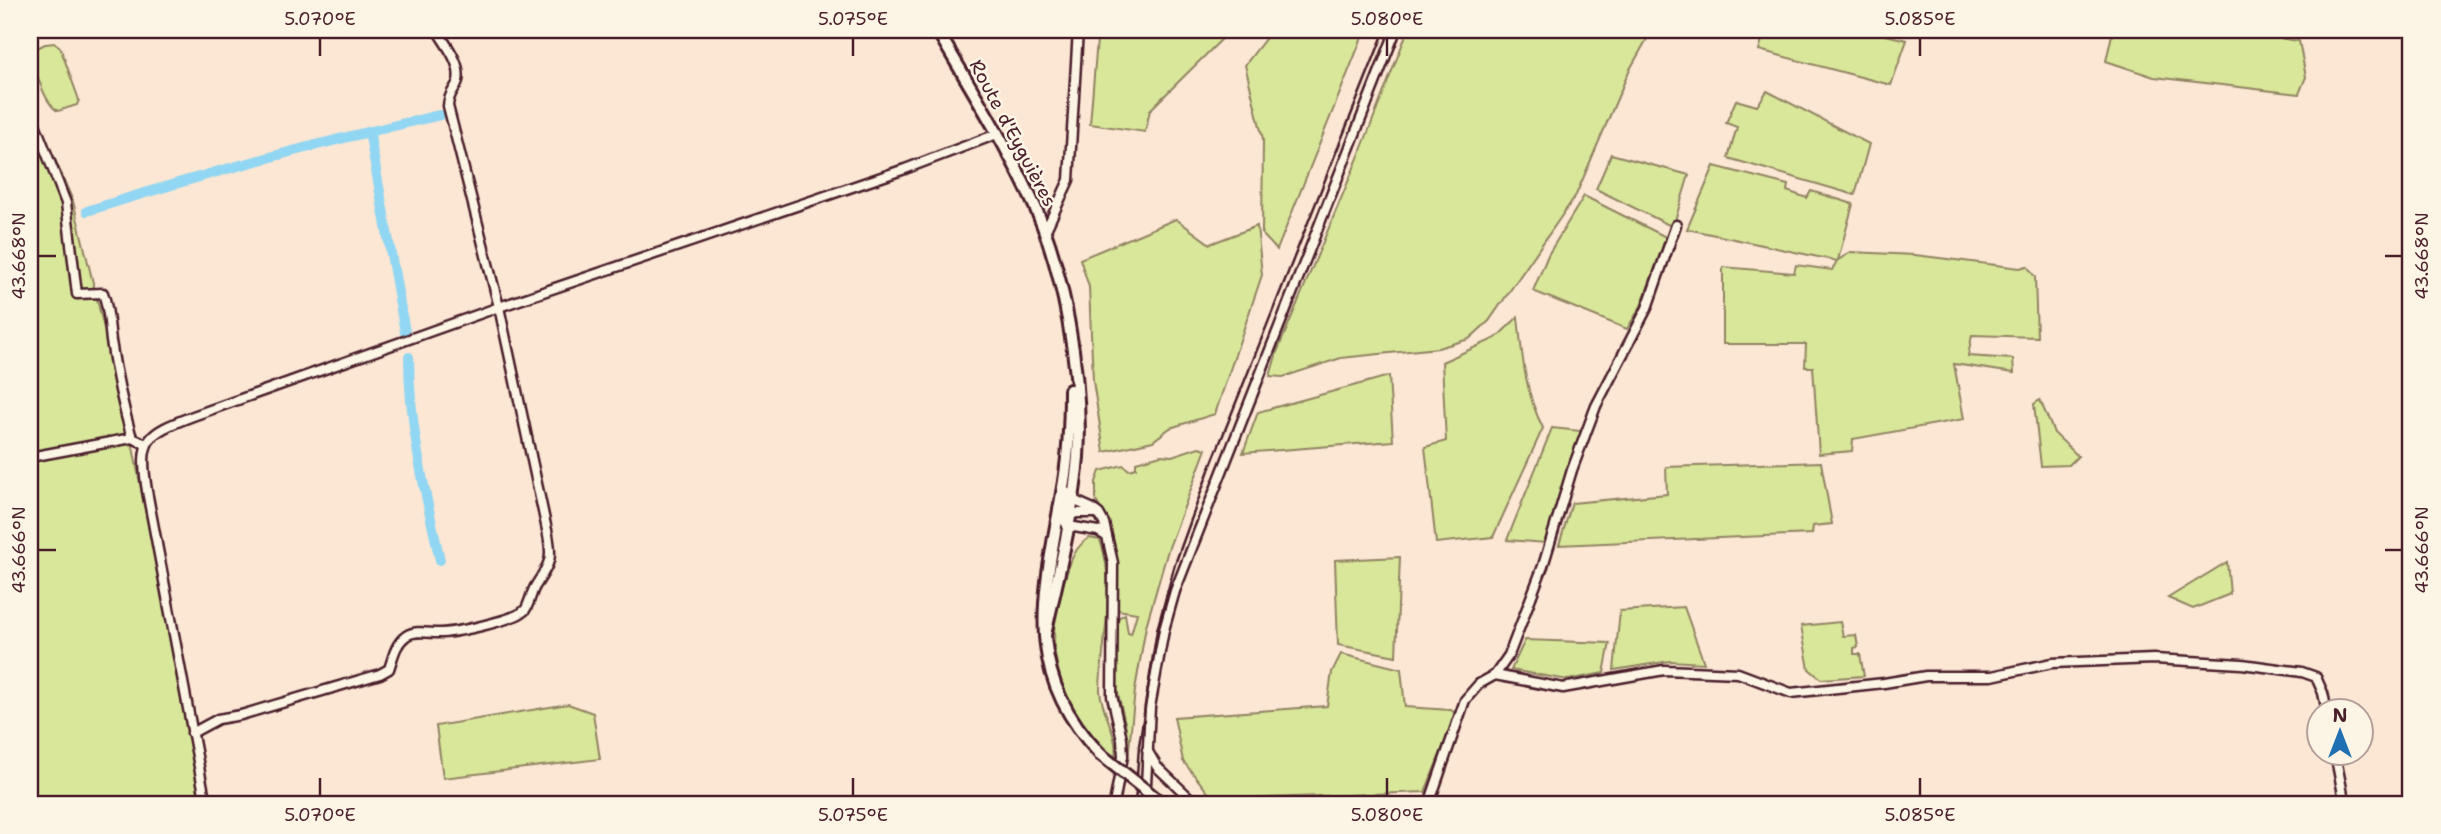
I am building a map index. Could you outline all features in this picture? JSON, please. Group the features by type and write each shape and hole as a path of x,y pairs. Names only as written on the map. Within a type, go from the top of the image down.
{"main road":[{"name":"Route d'Eyguières","path":"937,30 1029,194 1045,232 1061,285 1079,415 1073,500 1065,521 1044,608 1047,661 1066,712 1077,729 1101,754 1163,804"},
{"name":"Route d'Eyguières","path":"1065,521 1070,431 1070,338"}],"street":[{"path":"192,733 218,719 241,715 380,674 389,669 397,645 407,635 442,633 513,617 524,610 546,571 551,551 499,307 448,106 448,96 458,82 458,66 437,30"},
{"path":"1045,232 1069,180 1078,30"},
{"path":"1144,804 1141,793 1152,694 1164,630 1175,591 1396,30"},
{"path":"30,111 66,203 77,294 103,293 109,308 111,341 132,438"},
{"path":"206,804 146,491 143,456 146,444 153,435 173,423 499,307 905,169 997,134"},
{"path":"1429,804 1465,700 1479,684 1496,675 1509,656 1543,566 1572,470 1596,406 1643,317 1676,225"},
{"path":"30,457 132,438 146,444"},
{"path":"1073,500 1096,513 1104,523 1113,575 1112,696 1122,739 1121,766 1114,804"},
{"path":"1065,521 1096,513"},
{"path":"1065,521 1106,536"},
{"path":"1496,675 1563,688 1664,670 1738,673 1791,693 1926,676 1992,676 2052,663 2154,659 2242,664 2302,672 2316,677 2324,698"},
{"path":"1147,748 1157,767 1196,804"},
{"path":"2338,768 2346,804"}],"green space":[{"path":"1148,30 1231,30 1150,110 1145,132 1090,124 1097,40"},
{"path":"1272,30 1365,30 1277,250 1262,234 1263,139 1245,65"},
{"path":"1408,30 1652,30 1629,71 1576,195 1489,321 1469,339 1438,348 1341,358 1283,377 1270,376 1277,352"},
{"path":"1765,30 1864,30 1907,40 1891,85 1759,50"},
{"path":"2113,30 2222,30 2299,41 2306,77 2299,94 2154,77 2106,61"},
{"path":"55,43 60,47 79,100 77,105 58,111 48,101 33,56 33,50"},
{"path":"1767,91 1869,144 1855,195 1728,158 1737,127 1726,123 1736,100 1757,106"},
{"path":"30,101 73,201 133,447 202,804 30,804"},
{"path":"1611,154 1689,175 1673,227 1596,189"},
{"path":"1714,166 1788,185 1787,191 1807,198 1811,191 1853,204 1838,260 1851,252 1915,255 2020,268 2027,266 2035,277 2037,337 1972,335 1968,356 2013,359 2014,373 1954,364 1964,419 1853,439 1852,451 1819,454 1813,367 1805,367 1806,344 1723,344 1723,267 1794,273 1796,265 1832,270 1837,261 1687,229"},
{"path":"1584,196 1666,237 1641,306 1627,329 1533,291 1548,255"},
{"path":"1176,219 1210,244 1257,226 1262,275 1215,414 1170,428 1153,441 1104,452 1093,381 1089,287 1080,259"},
{"path":"1518,317 1528,388 1543,428 1493,537 1436,543 1425,447 1446,441 1442,362 1496,338"},
{"path":"1389,376 1393,441 1243,453 1258,412"},
{"path":"2040,400 2054,433 2078,456 2069,465 2041,466 2034,404"},
{"path":"1552,428 1581,431 1547,543 1507,540"},
{"path":"1199,447 1206,449 1168,550 1146,626 1135,690 1128,759 1126,727 1114,677 1117,619 1125,614 1128,633 1131,634 1137,613 1117,610 1117,556 1110,525 1096,501 1096,482 1100,471 1123,465 1129,470 1136,468 1136,462 1161,455 1172,456"},
{"path":"1821,462 1832,524 1813,526 1812,534 1559,545 1572,503 1667,494 1666,467"},
{"path":"1089,538 1100,540 1107,567 1107,611 1100,691 1115,741 1115,758 1096,740 1081,720 1060,677 1055,654 1057,605 1073,556"},
{"path":"1400,557 1396,656 1338,645 1335,560"},
{"path":"2227,562 2230,594 2193,609 2168,598"},
{"path":"1684,607 1704,663 1670,661 1614,670 1620,611"},
{"path":"1840,622 1843,636 1856,635 1858,647 1854,648 1854,654 1860,654 1864,676 1821,679 1809,669 1801,626"},
{"path":"1525,640 1610,643 1604,673 1568,680 1511,670"},
{"path":"1341,654 1401,669 1405,707 1451,710 1456,714 1425,792 1214,800 1183,761 1174,717 1327,706 1332,672"},
{"path":"568,704 593,713 600,759 443,778 436,726"},
{"path":"1438,797 1538,798 1539,804 1436,804"}],"waterway":[{"path":"87,211 262,159 440,115"},
{"path":"369,131 405,332"},
{"path":"409,357 415,434 440,560"}],"railway":[{"path":"1135,804 1139,746 1157,630 1175,564 1209,470 1385,30"}]}
